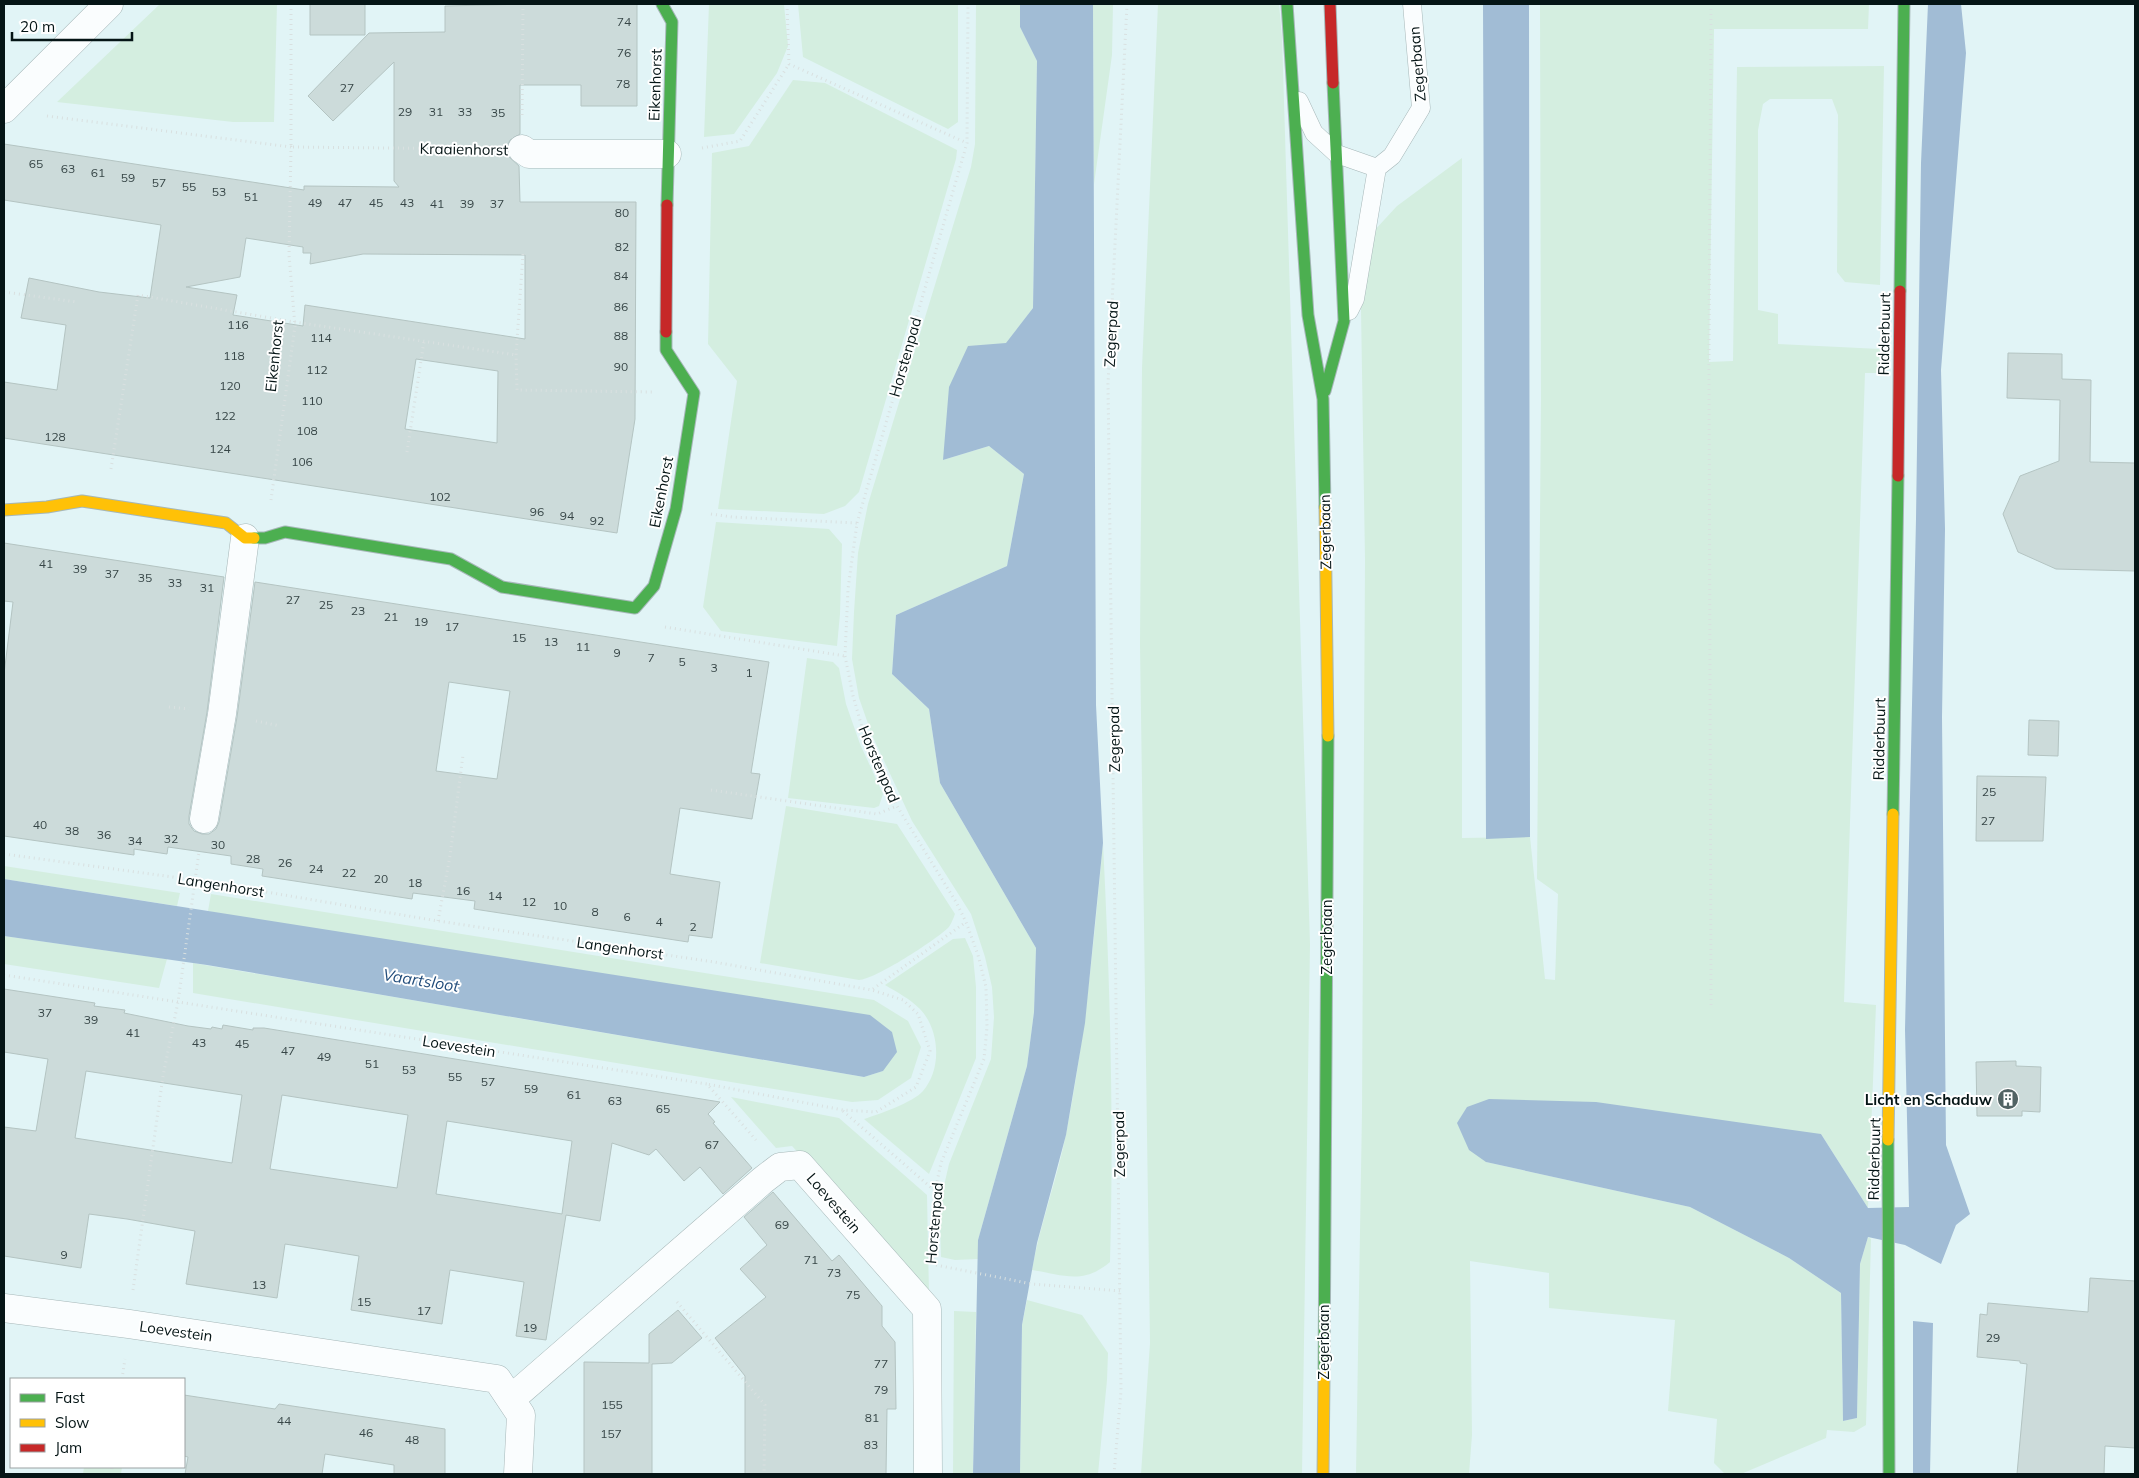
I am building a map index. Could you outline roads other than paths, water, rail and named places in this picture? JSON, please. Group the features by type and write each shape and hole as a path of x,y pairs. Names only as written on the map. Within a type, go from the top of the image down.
{"street":[{"path":"4,109 109,4"},
{"name":"Eikenhorst","path":"255,538 285,532 451,559 502,587 635,608 654,586 676,509 694,393 666,350 667,154 672,22 662,4"},
{"name":"Zegerbaan","path":"1287,4 1308,315 1323,399 1328,731 1323,1474"},
{"name":"Zegerbaan","path":"1323,399 1344,320 1330,4"},
{"name":"Ridderbuurt","path":"1889,1474 1887,1249 1904,4"},
{"name":"Kraaienhorst","path":"522,149 529,154 667,154"},
{"path":"4,510 47,507 82,501 106,503 226,523 255,538 204,819"},
{"name":"Loevestein","path":"511,1399 780,1167 800,1165 927,1309 928,1474"},
{"name":"Loevestein","path":"4,1308 129,1324 497,1379 521,1415 518,1474"}],"lane":[{"name":"Zegerbaan","path":"1344,320 1355,300 1377,168 1392,156 1421,108 1412,4"},
{"name":"Zegerbaan","path":"1294,91 1314,133 1337,154 1377,168"}],"water":[{"path":"1020,4 1093,4 1096,705 1103,843 1085,1023 1066,1135 1037,1243 1022,1325 1020,1474 973,1474 978,1240 1027,1066 1034,1012 1036,948 940,783 929,709 892,674 896,615 1007,566 1024,474 989,446 943,460 949,387 968,346 1006,343 1033,308 1037,61 1020,27"},
{"path":"1483,4 1529,4 1530,837 1486,839"},
{"path":"1928,4 1961,4 1966,53 1941,370 1945,529 1942,717 1946,1145 1970,1214 1956,1225 1941,1264 1905,1245 1868,1237 1860,1264 1857,1418 1843,1421 1841,1293 1789,1258 1690,1207 1486,1162 1469,1150 1457,1123 1467,1107 1489,1099 1596,1102 1821,1134 1868,1208 1909,1207 1905,1030 1916,519 1921,163"},
{"name":"Vaartsloot","path":"4,879 870,1015 892,1032 897,1052 883,1071 864,1077 207,965 4,936"},
{"path":"1913,1321 1933,1323 1930,1474 1913,1474"}],"place":[{"name":"Licht en Schaduw","path":"2008,1099"}]}
